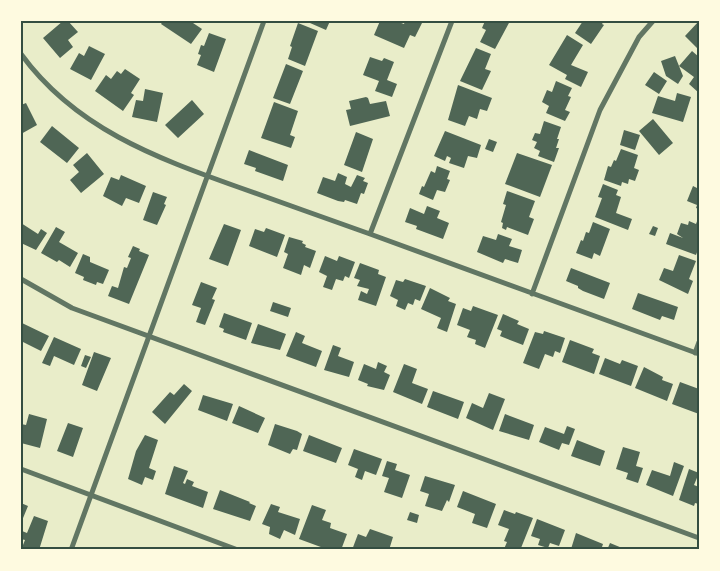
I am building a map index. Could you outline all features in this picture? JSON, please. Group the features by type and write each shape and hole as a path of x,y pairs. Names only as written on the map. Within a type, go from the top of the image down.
{"street":[{"path":"71,550 264,21"},
{"path":"370,234 452,21"},
{"path":"532,294 600,110 639,37 652,21"},
{"path":"21,54 34,72 66,104 126,143 208,176 697,353 699,342"},
{"path":"21,279 72,308 699,538"},
{"path":"21,469 238,550"}],"building":[{"path":"63,21 68,21 78,32 68,40 73,47 60,58 43,38"},
{"path":"163,21 190,21 202,29 191,44 161,24"},
{"path":"311,21 330,21 326,30 310,23"},
{"path":"380,21 393,23 396,21 404,24 405,21 422,23 415,37 410,35 404,48 374,35"},
{"path":"485,21 510,21 495,49 480,42 486,30 482,28"},
{"path":"583,21 604,21 602,24 604,25 591,44 575,33"},
{"path":"699,21 699,50 685,36"},
{"path":"298,23 318,31 305,66 288,59"},
{"path":"209,33 226,39 214,72 197,65 201,55 198,54 201,45 204,46"},
{"path":"567,35 583,45 571,65 588,72 581,87 565,79 567,75 549,65"},
{"path":"89,46 105,54 91,80 70,69 79,53 84,56"},
{"path":"476,48 491,54 485,69 491,71 482,90 460,81"},
{"path":"692,51 699,57 699,93 689,84 694,77 679,66"},
{"path":"675,56 683,76 678,84 666,76 661,61"},
{"path":"370,57 382,61 384,58 394,62 387,80 397,84 392,97 375,91 379,81 363,75"},
{"path":"286,64 303,71 290,104 273,98"},
{"path":"125,69 140,79 131,93 134,95 123,111 95,91 106,75 111,79 117,71 121,74"},
{"path":"654,72 667,81 659,94 645,85"},
{"path":"556,81 572,88 565,110 570,112 565,121 546,113 549,106 542,102 547,90 552,92"},
{"path":"458,85 492,98 487,111 480,109 477,119 469,116 465,126 448,120"},
{"path":"145,89 163,93 157,122 132,117 136,100 143,101"},
{"path":"677,93 691,97 683,122 652,113 658,96 675,101"},
{"path":"366,97 370,104 386,101 390,116 350,126 346,110 351,109 349,101"},
{"path":"192,100 204,114 178,138 165,125"},
{"path":"274,102 298,111 290,135 295,137 291,148 261,138"},
{"path":"26,103 37,125 21,134 21,105"},
{"path":"653,119 673,143 659,155 639,131"},
{"path":"544,121 561,127 556,148 559,148 554,162 538,156 540,151 534,148 537,142 532,140 535,133 540,134"},
{"path":"52,126 79,148 67,163 40,142"},
{"path":"624,130 640,135 635,150 620,145"},
{"path":"445,131 481,145 477,158 468,156 464,168 449,163 451,158 447,156 445,161 434,156"},
{"path":"356,132 373,139 362,172 344,165"},
{"path":"489,139 497,142 493,152 485,149"},
{"path":"621,149 638,155 634,168 639,170 635,181 629,179 628,184 622,182 621,186 604,180 608,166 611,167 614,160 616,161"},
{"path":"249,150 288,165 283,181 255,171 256,168 244,164"},
{"path":"87,153 104,174 81,193 70,180 79,172 73,165"},
{"path":"517,153 552,165 540,197 505,184"},
{"path":"437,166 450,171 447,179 450,180 445,192 437,190 433,200 419,194 431,171 435,173"},
{"path":"338,173 347,177 345,184 351,187 357,175 365,178 363,181 368,183 357,204 345,200 344,202 338,201 317,193 323,177 335,181"},
{"path":"121,175 146,186 139,203 126,198 122,206 103,196 111,177 119,180"},
{"path":"603,184 618,190 616,195 621,197 616,213 632,219 628,230 595,217 602,198 598,197"},
{"path":"693,186 699,189 699,209 696,208 697,205 687,201"},
{"path":"507,191 535,201 529,217 534,219 528,235 507,227 506,230 502,228 503,223 501,222 506,205 503,204"},
{"path":"153,192 167,197 157,225 143,220"},
{"path":"427,206 440,211 437,218 449,223 443,239 416,229 417,226 405,222 410,208 424,214"},
{"path":"699,216 699,247 696,255 666,244 670,233 683,238 677,234 681,223 688,225 689,221 696,224"},
{"path":"593,222 610,229 600,256 594,253 592,259 576,253 581,240 583,241 586,232 589,233"},
{"path":"21,223 38,234 41,229 47,233 36,250 21,243"},
{"path":"224,224 241,230 228,266 209,259"},
{"path":"653,226 658,228 655,236 649,234"},
{"path":"56,227 65,232 59,242 78,253 70,267 41,253"},
{"path":"266,228 285,235 277,257 249,246 255,229 264,232"},
{"path":"498,234 512,239 509,246 522,250 518,263 505,259 503,263 477,252 483,236 496,240"},
{"path":"289,237 303,241 305,247 316,251 310,268 304,265 301,275 283,268 288,254 284,252"},
{"path":"133,246 149,255 129,304 108,296 112,286 118,288 124,267 127,268 131,258 128,257"},
{"path":"83,254 90,257 90,262 109,270 103,284 97,282 96,285 83,280 84,277 75,273"},
{"path":"679,255 696,261 689,279 693,281 688,294 659,280 664,268 673,271"},
{"path":"325,256 337,261 339,256 355,262 349,278 345,276 343,281 336,279 332,290 323,287 327,276 319,272"},
{"path":"360,263 379,270 378,274 386,277 376,306 358,300 361,291 367,294 369,289 357,286 360,280 354,278"},
{"path":"571,268 610,283 604,299 566,281"},
{"path":"405,279 426,286 420,301 415,299 413,305 408,303 405,310 396,306 398,300 390,296 396,280 403,282"},
{"path":"201,282 217,288 205,325 196,322 201,308 192,305"},
{"path":"430,288 450,298 448,301 456,304 447,332 437,328 441,318 421,309"},
{"path":"638,293 678,307 674,320 662,316 660,320 632,309"},
{"path":"273,302 291,308 288,317 270,311"},
{"path":"473,306 498,315 485,348 475,344 476,340 467,337 470,330 457,325 463,308 471,311"},
{"path":"224,313 252,323 246,340 223,332 224,329 219,327"},
{"path":"503,314 519,321 517,324 529,329 523,345 500,336 502,331 497,329"},
{"path":"22,323 49,336 41,351 21,341"},
{"path":"258,324 286,334 280,350 251,343"},
{"path":"544,331 565,338 560,353 555,351 553,357 545,354 539,369 523,363 535,332 543,334"},
{"path":"296,332 305,336 302,343 322,351 316,367 286,356"},
{"path":"54,337 81,349 74,365 54,356 50,366 42,363"},
{"path":"570,340 594,349 592,353 600,356 594,374 562,362"},
{"path":"333,345 341,348 338,356 354,362 349,377 324,370"},
{"path":"94,352 111,358 97,391 82,385"},
{"path":"85,355 91,357 86,368 81,366"},
{"path":"605,358 620,364 622,360 638,366 631,386 599,374"},
{"path":"378,362 387,366 384,372 390,375 384,390 367,386 368,384 358,380 364,364 376,369"},
{"path":"404,364 417,369 412,383 428,389 422,404 393,392"},
{"path":"644,367 663,377 662,380 673,384 667,401 635,388"},
{"path":"680,382 699,389 699,414 672,404"},
{"path":"184,384 192,391 165,424 152,412 170,392 174,395"},
{"path":"433,391 464,402 458,419 427,407"},
{"path":"489,393 505,399 493,430 466,418 472,403 483,408"},
{"path":"203,395 233,404 227,421 198,410"},
{"path":"239,406 265,418 258,433 232,423"},
{"path":"29,414 47,419 40,448 21,443 21,424 26,425"},
{"path":"505,414 534,425 529,440 499,431"},
{"path":"68,423 83,428 73,457 57,451"},
{"path":"275,424 302,434 297,450 293,449 290,454 268,445"},
{"path":"567,426 575,429 569,445 562,443 559,450 539,442 545,427 564,434"},
{"path":"145,435 158,440 149,468 156,471 153,480 145,477 142,485 128,479 136,451"},
{"path":"309,435 342,448 336,463 303,451"},
{"path":"577,440 605,451 600,466 571,456"},
{"path":"623,447 640,452 636,466 643,468 638,483 626,479 628,473 616,469"},
{"path":"354,449 382,459 376,475 365,471 362,480 355,477 358,469 348,465"},
{"path":"387,461 397,464 395,470 410,475 402,498 384,492 389,478 382,476"},
{"path":"674,462 684,466 673,496 646,485 652,470 670,476"},
{"path":"174,466 188,471 183,483 185,484 187,479 194,482 192,486 208,492 203,508 165,494"},
{"path":"689,469 699,473 694,485 699,487 699,504 695,503 694,506 679,500"},
{"path":"425,476 455,485 449,502 447,500 442,511 425,506 429,494 420,491"},
{"path":"220,490 256,506 250,521 213,509"},
{"path":"463,491 496,504 487,528 472,523 475,514 457,507"},
{"path":"21,503 28,506 21,523"},
{"path":"271,504 280,507 278,512 300,519 295,535 284,530 280,539 269,534 270,527 262,524"},
{"path":"312,505 326,510 322,520 331,523 330,528 347,534 341,550 329,550 299,539"},
{"path":"504,510 533,518 521,548 519,547 518,550 504,549 507,542 504,541 509,529 498,525"},
{"path":"410,512 419,515 417,523 407,520"},
{"path":"34,516 48,521 39,550 21,550 25,540 21,539 22,531 27,533"},
{"path":"537,519 565,530 559,546 550,543 548,548 538,545 540,539 531,536"},
{"path":"370,529 393,537 389,550 352,550 358,534 366,537"},
{"path":"576,533 603,544 601,550 571,549"},
{"path":"610,543 627,550 607,550"}]}
